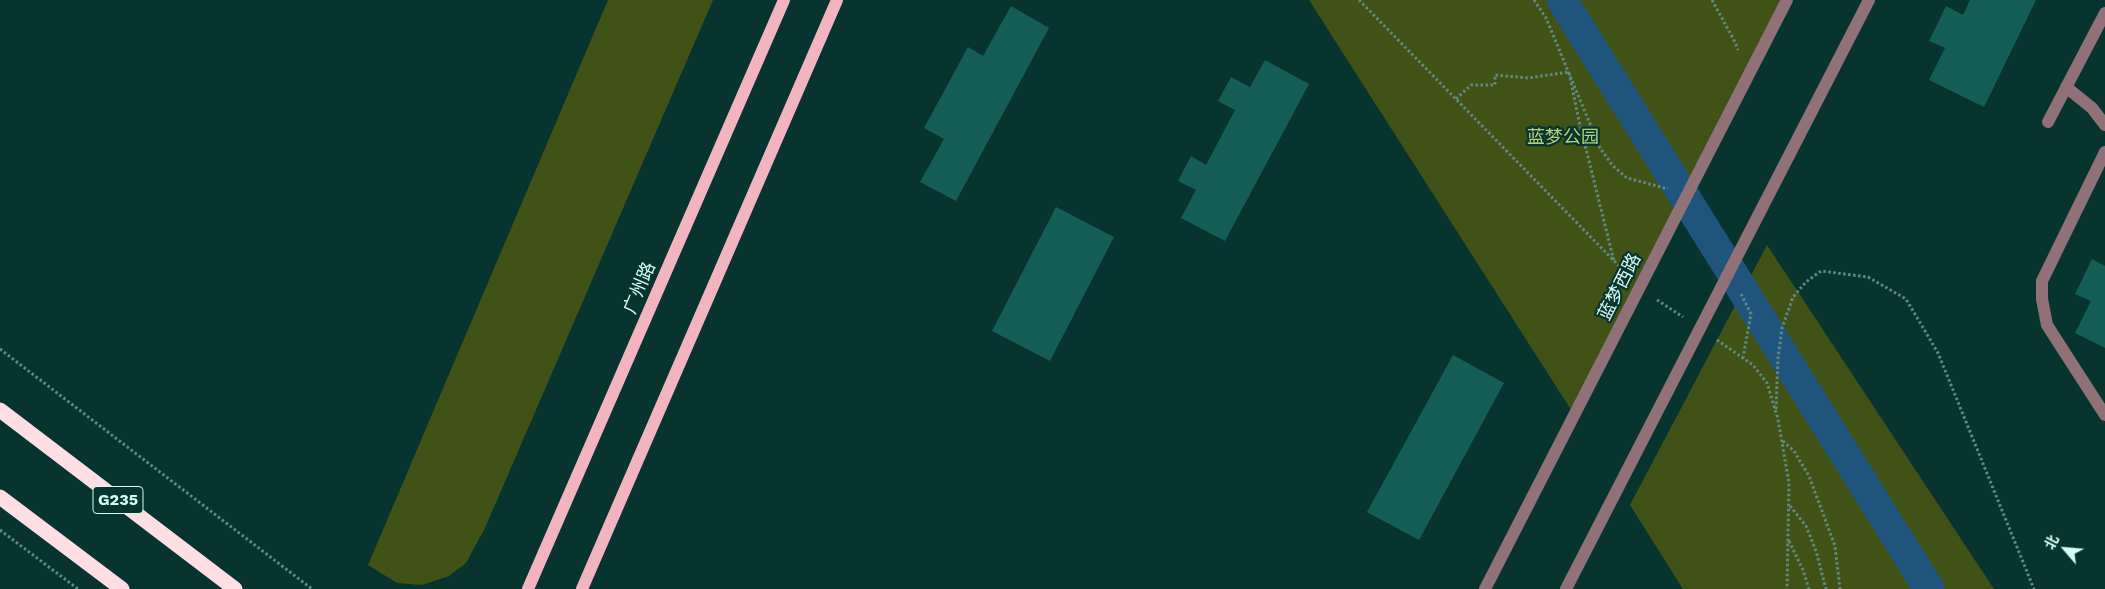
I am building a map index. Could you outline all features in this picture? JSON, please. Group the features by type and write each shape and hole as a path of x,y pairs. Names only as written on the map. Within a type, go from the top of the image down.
{"highway":[{"name":"G235","path":"0,410 235,589"},
{"path":"0,497 122,589"}],"main road":[{"name":"广州路","path":"528,589 784,0"},
{"path":"582,589 837,0"}],"street":[{"name":"蓝梦西路","path":"1484,589 1787,0"},
{"path":"1566,589 1869,0"},
{"path":"2048,122 2105,13"},
{"path":"2066,87 2092,108 2105,125"},
{"path":"2105,152 2042,281 2042,299 2047,324 2105,415"}],"path":[{"path":"1359,0 1640,288 1671,312 1700,328 1753,365 1767,383 1783,440 1789,483 1787,589"},
{"path":"1534,0 1546,18 1600,148 1613,166 1627,178 1670,189"},
{"path":"1712,0 1735,42 1746,80"},
{"path":"1456,99 1471,85 1495,85 1495,75 1528,78 1569,72 1579,121 1614,262"},
{"path":"1776,413 1778,358 1782,328 1793,297 1806,282 1821,271 1868,277 1906,299 1938,353 2034,589"},
{"path":"1738,288 1751,314 1743,358"},
{"path":"0,349 312,589"},
{"path":"1783,440 1794,451 1812,485 1835,546 1840,589"},
{"path":"1790,505 1806,526 1816,551 1826,589"},
{"path":"0,530 78,589"},
{"path":"1789,541 1803,570 1809,589"}],"green space":[{"path":"608,0 713,0 485,528 466,563 449,576 422,585 397,583 368,565"},
{"name":"蓝梦公园","path":"1309,0 1790,0 1575,416"},
{"path":"1767,245 1994,589 1683,589 1630,505"}],"building":[{"path":"1970,0 2036,0 1984,107 1929,80 1945,48 1929,41 1946,6 1963,15"},
{"path":"1011,6 1049,28 956,201 920,182 944,139 924,128 968,47 983,56"},
{"path":"1265,60 1309,84 1225,241 1181,218 1196,190 1178,181 1191,156 1206,165 1235,110 1218,101 1231,77 1250,87"},
{"path":"1056,207 1114,237 1050,361 992,331"},
{"path":"2092,259 2105,266 2105,348 2075,333 2091,301 2075,294"},
{"path":"1453,355 1504,383 1419,540 1367,512"}],"waterway":[{"path":"1562,0 1929,589"}]}
